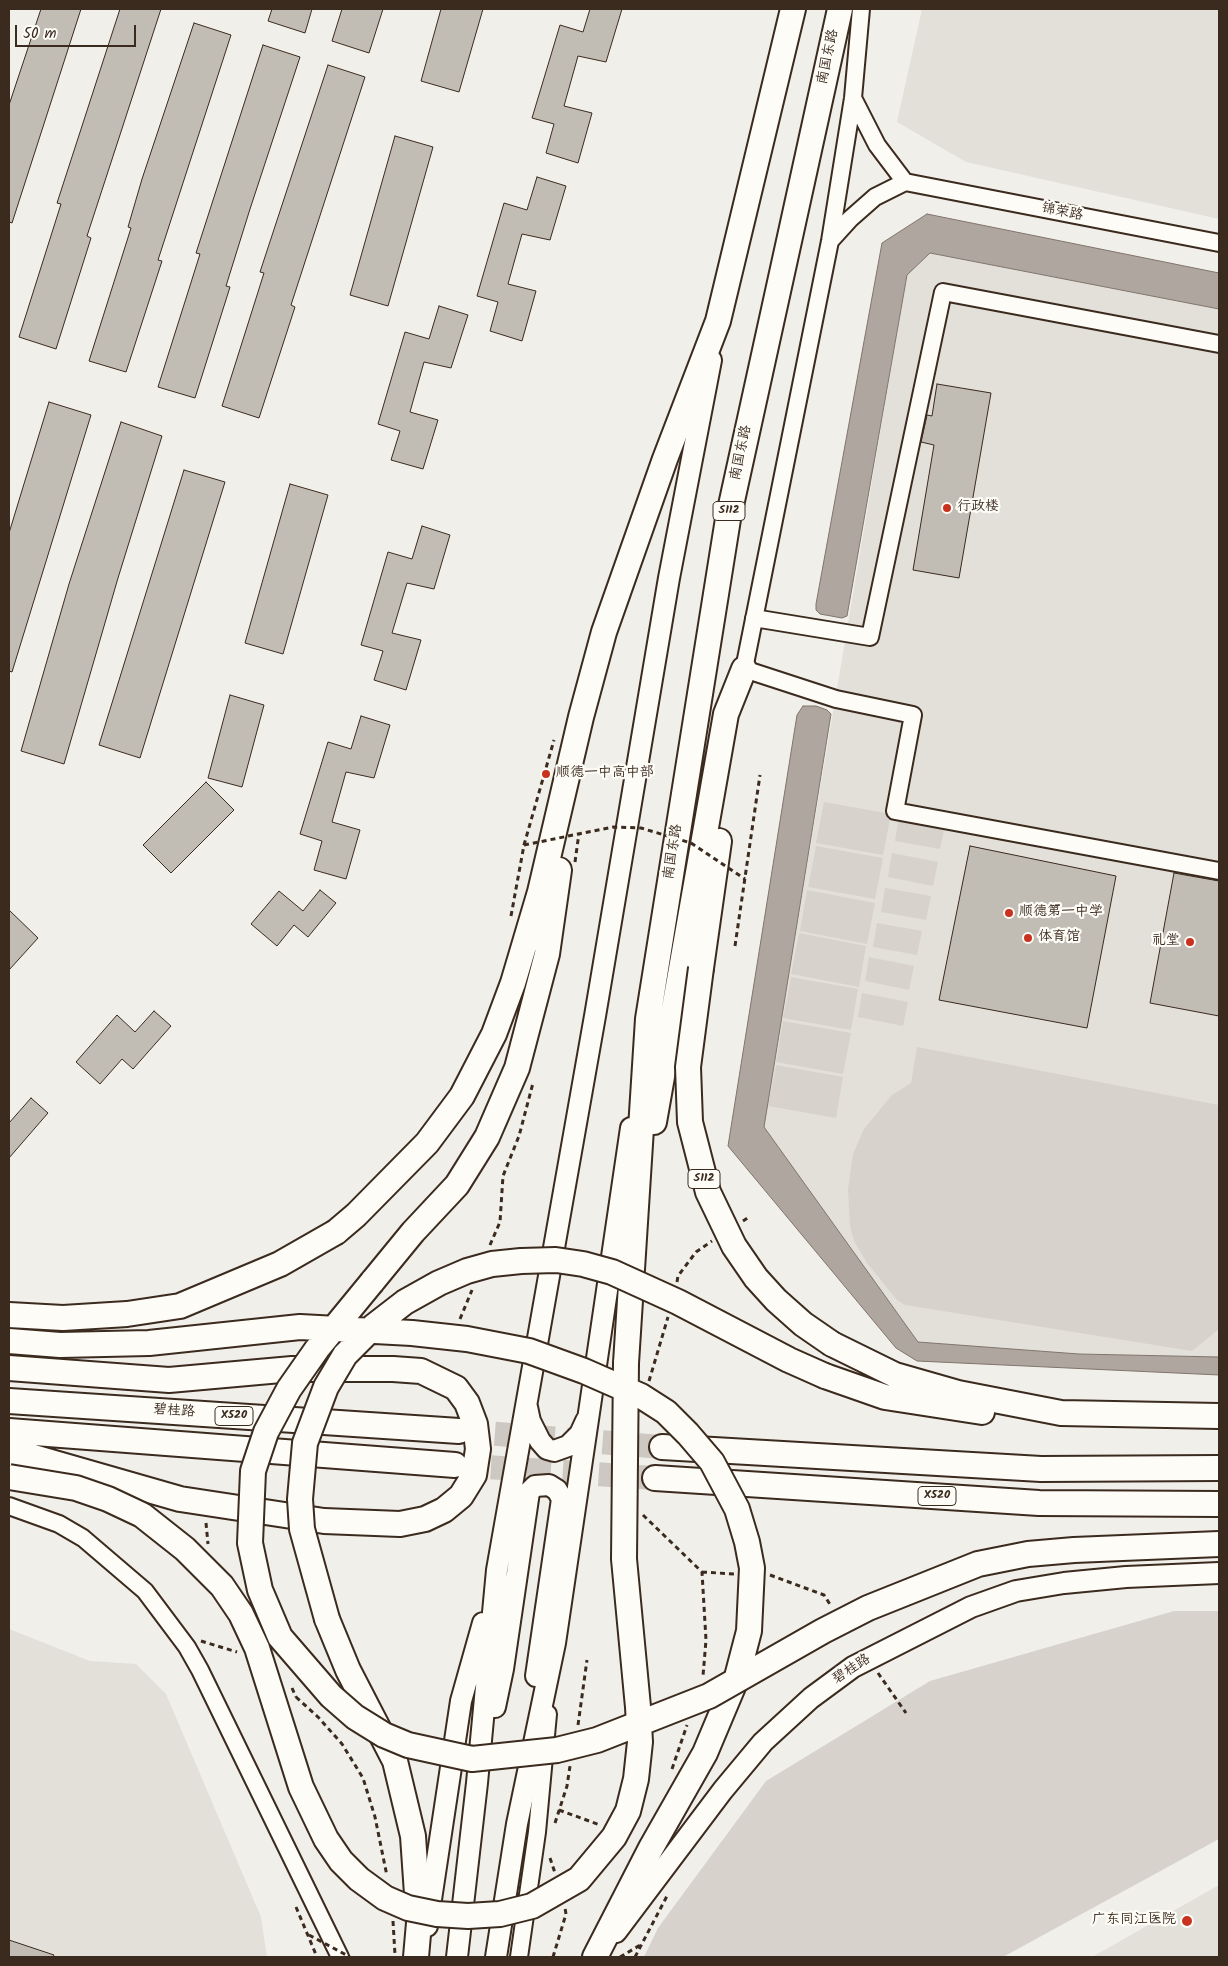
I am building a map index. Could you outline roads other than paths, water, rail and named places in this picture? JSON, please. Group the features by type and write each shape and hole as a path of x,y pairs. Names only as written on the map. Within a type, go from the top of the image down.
{"highway":[{"path":"9,1315 63,1318 127,1314 180,1306 280,1264 336,1232 356,1215 427,1143 462,1096 494,1034 513,983 540,892 581,718 604,632 623,574 718,321 794,9"},
{"name":"南国东路","path":"634,1239 648,1019 728,519 840,9"},
{"path":"9,1477 76,1488 108,1499 142,1515 185,1549 222,1586 241,1614 257,1648 301,1787 326,1839 341,1861 359,1879 408,1908 437,1914 468,1916 500,1914 532,1906 579,1879 614,1836 628,1811 636,1779 640,1742 624,1559 626,1363 634,1239 726,714 744,669"},
{"name":"S112","path":"744,669 688,1067 690,1122 708,1192 734,1246 756,1278 776,1300 803,1324 832,1344 895,1375 958,1393 1061,1413 1219,1416"},
{"path":"581,718 547,954 517,1068 486,1137 457,1185 412,1232 300,1373 266,1432 253,1471 250,1543 260,1590 280,1637 331,1696 355,1717 384,1735 408,1746 472,1759 557,1750 606,1736 709,1696 822,1631 868,1608 978,1564 1028,1554 1065,1550 1219,1544"},
{"path":"405,1957 419,1922 413,1836 395,1761 348,1670 327,1619 302,1529 301,1470 305,1443 311,1425 326,1387 345,1356 374,1326 405,1302 439,1283 467,1271 512,1262 556,1260 583,1264 612,1272 662,1295 789,1360 825,1376 885,1397 947,1408 990,1412 1061,1413"},
{"path":"9,1342 60,1345 150,1343 300,1328 412,1333 467,1339 529,1351 584,1371 641,1396 666,1412 688,1434 712,1462 736,1509 747,1542 752,1568 750,1630 737,1677 705,1753 651,1848 596,1957"},
{"path":"9,1368 169,1380 292,1369 393,1369 421,1371 456,1388 467,1403 475,1424 478,1449 474,1475 461,1496 444,1510 432,1516 400,1524 324,1520 180,1499 22,1454 9,1453"},
{"name":"碧桂路","path":"9,1401 459,1431"},
{"path":"9,1431 455,1465"},
{"path":"662,1447 1041,1469 1219,1468"},
{"name":"X520","path":"656,1478 1039,1503 1219,1504"}],"main road":[{"path":"457,1957 477,1783 497,1570 595,1016 669,578 718,321"},
{"path":"517,1824 555,1643 648,1019"},
{"path":"526,1405 530,1421 540,1441 547,1449 554,1451 568,1446 580,1434 589,1416"},
{"path":"477,1783 503,1669 529,1492 535,1486 549,1484 557,1490 562,1499 539,1653 517,1824 496,1957"},
{"path":"422,1957 461,1701 497,1570"},
{"name":"碧桂路","path":"596,1957 763,1742 812,1698 853,1667 971,1607 1016,1591 1064,1583 1126,1577 1219,1573"}],"street":[{"name":"南国东路","path":"744,669 830,241 853,98 861,9"},
{"path":"830,241 850,219 875,197 906,182 877,145 853,98"},
{"name":"锦荣路","path":"906,182 1219,243"},
{"path":"754,618 870,637 943,292 1219,344"},
{"path":"744,669 836,699 913,715 895,811 1219,871"},
{"path":"9,1506 59,1524 83,1538 145,1591 187,1647 340,1957"},
{"path":"519,1957 537,1832 555,1643"}],"tunnel":[{"path":"459,1431 662,1447"},
{"path":"455,1465 655,1478"}],"place":[{"name":"行政楼","path":"947,508"},
{"name":"顺德一中高中部","path":"546,774"},
{"name":"顺德第一中学","path":"1009,913"},
{"name":"体育馆","path":"1028,938"},
{"name":"礼堂","path":"1190,942"},
{"name":"广东同江医院","path":"1187,1921"}]}
